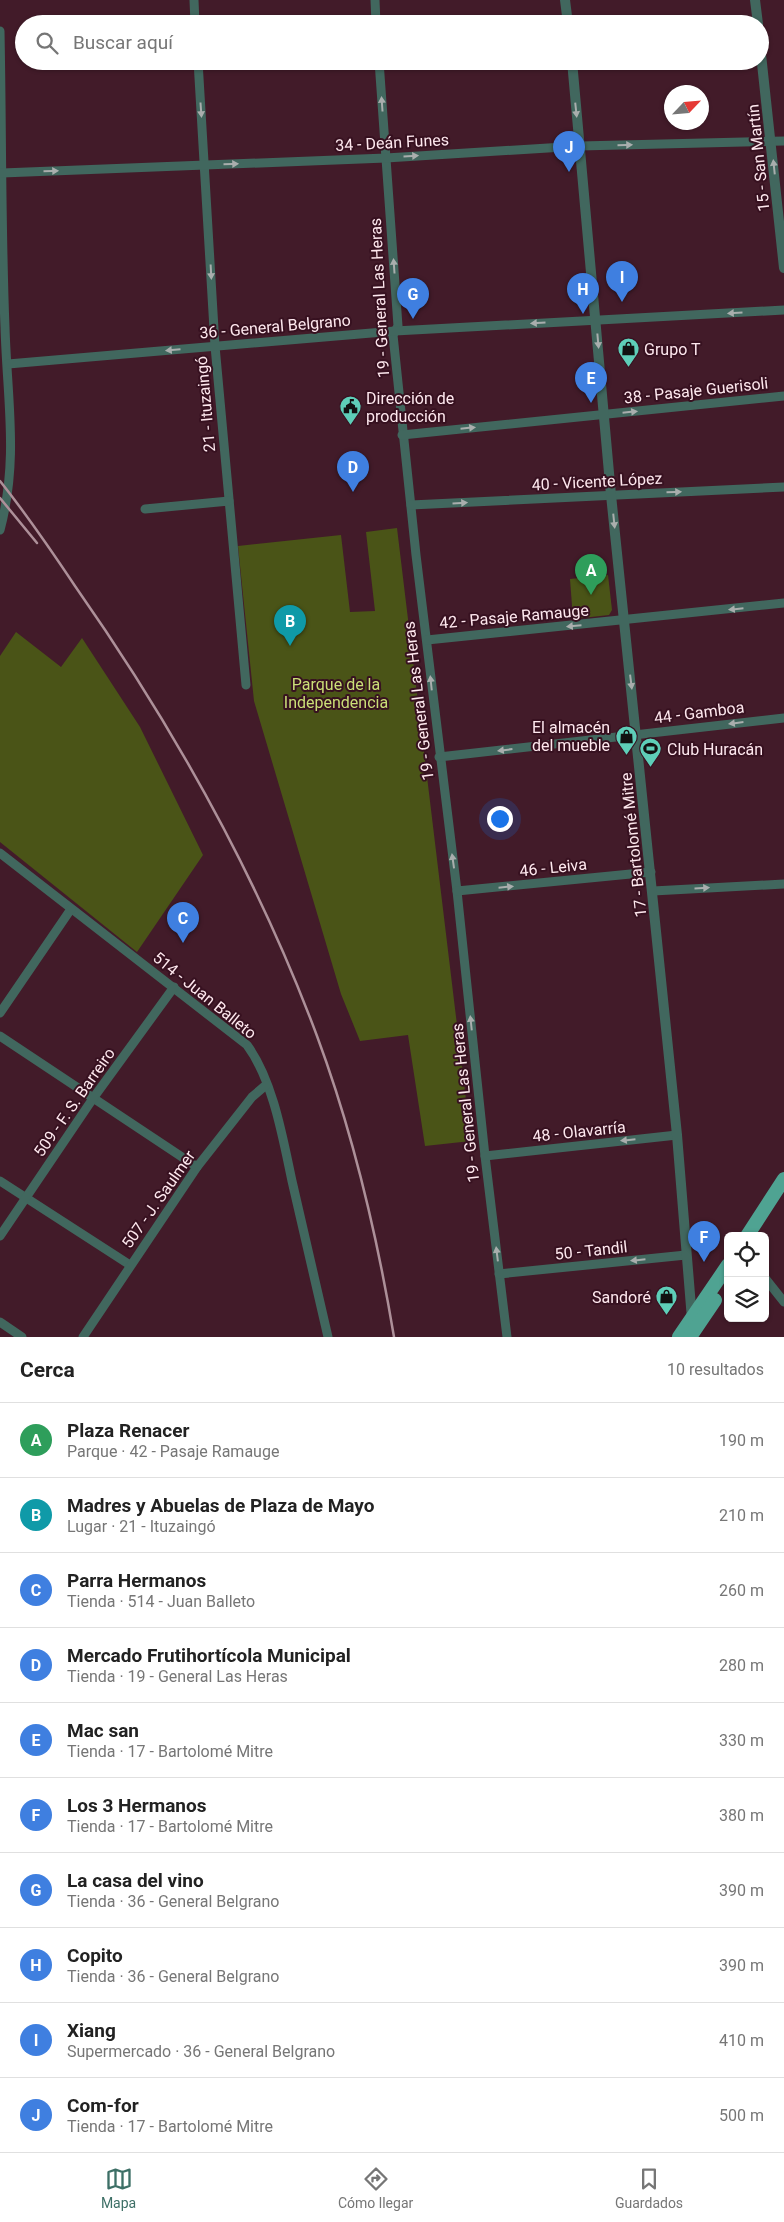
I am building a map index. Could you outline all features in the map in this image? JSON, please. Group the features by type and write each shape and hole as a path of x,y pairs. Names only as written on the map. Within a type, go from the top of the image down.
{"main road":[{"path":"750,1232 784,1179"},
{"path":"761,1232 784,1195"},
{"path":"690,1337 695,1321 724,1272"},
{"path":"678,1337 695,1321 724,1287"}],"street":[{"path":"194,0 195,15"},
{"path":"375,0 376,15"},
{"path":"565,0 567,15"},
{"path":"755,0 757,15"},
{"path":"0,31 2,327 8,364 12,449 6,505 0,530"},
{"name":"21 - Ituzaingó","path":"199,70 215,346 246,684"},
{"name":"19 - General Las Heras","path":"380,70 398,326 393,336 402,435 439,757 458,891 485,1156 507,1337"},
{"name":"17 - Bartolomé Mitre","path":"573,70 611,495 653,891 677,1135 686,1256 695,1321"},
{"name":"15 - San Martín","path":"763,70 784,268"},
{"name":"34 - Deán Funes","path":"2,172 386,158 580,146 784,141"},
{"name":"36 - General Belgrano","path":"8,364 396,331 784,310"},
{"name":"38 - Pasaje Guerisoli","path":"402,435 784,396"},
{"name":"40 - Vicente López","path":"411,505 784,487"},
{"path":"145,509 229,501"},
{"name":"42 - Pasaje Ramauge","path":"427,640 784,603"},
{"name":"44 - Gamboa","path":"439,757 784,718"},
{"name":"514 - Juan Balleto","path":"0,853 247,1045 257,1061 266,1085 284,1147 328,1337"},
{"name":"46 - Leiva","path":"458,891 651,872"},
{"path":"653,891 784,884"},
{"path":"0,1013 71,909"},
{"name":"509 - F. S. Barreiro","path":"0,1236 94,1097 174,987"},
{"path":"0,1036 197,1167"},
{"name":"507 - J. Saulmer","path":"83,1337 197,1167 252,1097 266,1085"},
{"name":"48 - Olavarría","path":"485,1156 677,1135"},
{"path":"0,1181 25,1199 130,1265"},
{"name":"50 - Tandil","path":"500,1274 686,1256"},
{"path":"769,1283 784,1302"},
{"path":"0,1322 22,1337"}],"green space":[{"name":"Parque de la Independencia","path":"397,528 471,1141 425,1146 408,1035 360,1041 341,994 254,701 238,546 341,535 350,612 375,611 366,532"},
{"path":"608,575 612,610 609,615 573,619 570,579"},
{"path":"16,632 61,667 82,638 140,727 203,855 137,952 0,842 0,656"}],"railway":[{"path":"0,481 48,546 146,693 210,803 268,917 317,1036 342,1110 372,1223 394,1337"},
{"path":"0,498 37,543"}],"place":[{"name":"Com-for","path":"569,172"},
{"name":"Xiang","path":"622,302"},
{"name":"Copito","path":"583,314"},
{"name":"La casa del vino","path":"413,319"},
{"name":"Grupo T","path":"628,368"},
{"name":"Mac san","path":"591,403"},
{"name":"Dirección de producción","path":"350,426"},
{"name":"Mercado Frutihortícola Municipal","path":"353,492"},
{"name":"Plaza Renacer","path":"591,595"},
{"name":"Madres y Abuelas de Plaza de Mayo","path":"290,646"},
{"name":"El almacén del mueble","path":"626,755"},
{"name":"Club Huracán","path":"651,768"},
{"name":"Parra Hermanos","path":"183,943"},
{"name":"Los 3 Hermanos","path":"704,1262"},
{"name":"Sandoré","path":"667,1316"}]}
